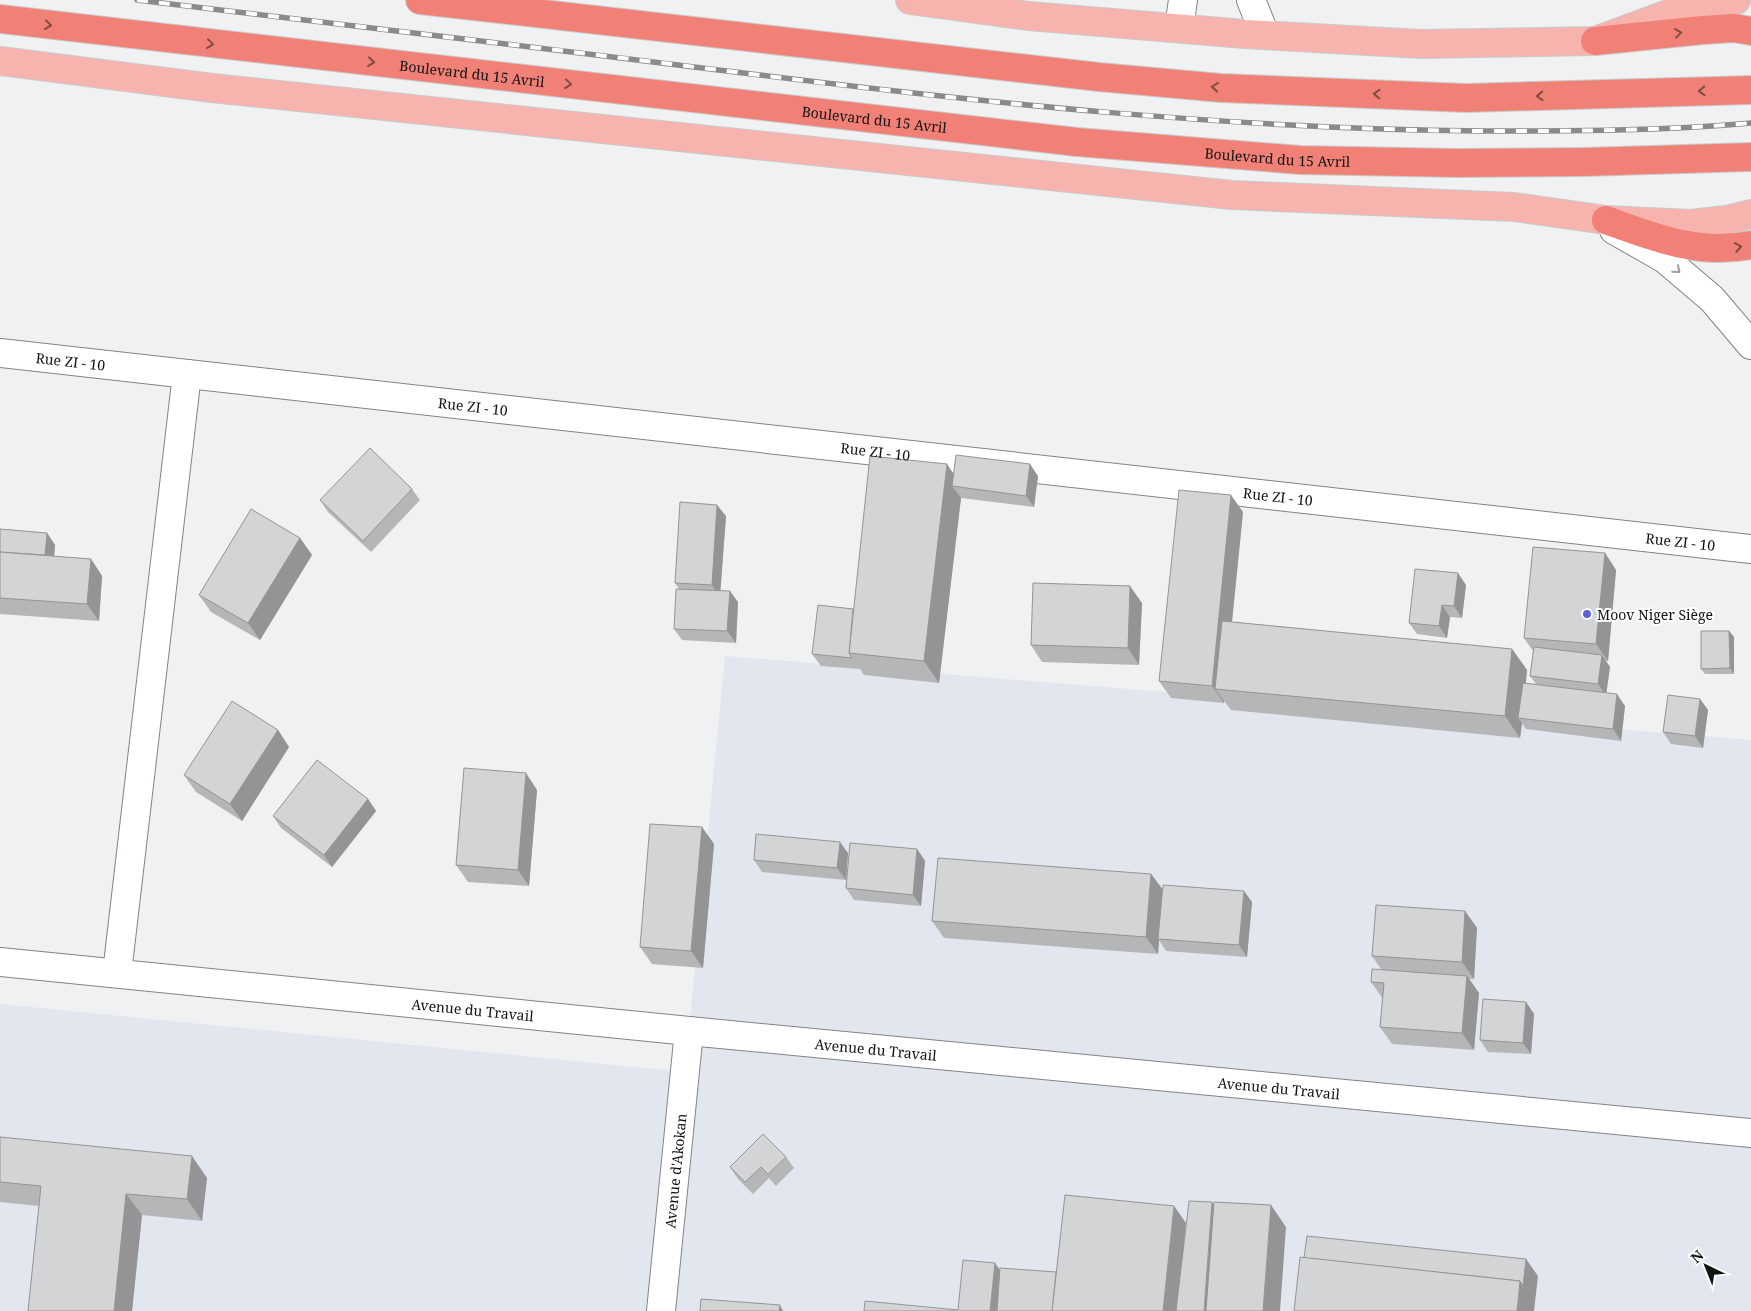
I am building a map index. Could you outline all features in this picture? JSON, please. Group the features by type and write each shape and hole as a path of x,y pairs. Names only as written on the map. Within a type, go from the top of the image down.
{"highway":[{"path":"420,0 1069,74 1221,88 1466,98 1751,90"},
{"name":"Boulevard du 15 Avril","path":"0,19 1077,142 1291,160 1457,163 1584,162 1751,156"},
{"path":"1595,41 1734,28 1751,31"},
{"path":"1599,219 1658,239 1692,247 1730,249 1751,245"}],"main road":[{"path":"910,0 1029,16 1265,35 1421,44 1595,41 1698,3 1737,0 1751,3"},
{"path":"0,61 212,88 790,151 1232,195 1514,206 1599,219 1691,224 1726,220 1751,214"}],"street":[{"path":"1179,28 1182,0"},
{"path":"1251,0 1265,35"},
{"path":"1599,219 1665,259 1712,299 1751,345"},
{"name":"Rue ZI - 10","path":"0,353 1751,549"},
{"path":"117,973 187,374"},
{"name":"Avenue du Travail","path":"0,962 1751,1134"},
{"name":"Avenue d'Akokan","path":"661,1311 689,1031"}],"shaded area":[{"path":"725,656 1751,740 1751,1311 0,1311 0,1004 685,1072"}],"building":[{"path":"370,448 412,489 363,541 320,500"},
{"path":"956,455 1030,464 1026,496 952,486"},
{"path":"870,456 947,464 924,661 849,653"},
{"path":"1179,490 1231,495 1212,686 1159,681"},
{"path":"680,502 717,505 712,585 675,583"},
{"path":"251,509 300,538 248,623 199,595"},
{"path":"0,529 47,533 45,555 0,552"},
{"path":"1533,547 1605,553 1596,644 1524,638"},
{"path":"0,552 91,559 87,604 0,598"},
{"path":"1415,569 1458,573 1454,606 1442,605 1439,626 1409,623"},
{"path":"1033,583 1130,586 1128,648 1031,645"},
{"path":"676,589 730,591 727,631 674,629"},
{"path":"818,605 853,609 849,653 852,658 812,654"},
{"path":"1222,621 1512,649 1505,716 1215,689"},
{"path":"1701,631 1729,631 1730,668 1701,669"},
{"path":"1534,647 1602,655 1598,684 1530,676"},
{"path":"1523,683 1617,694 1613,729 1518,718"},
{"path":"1668,695 1700,699 1695,736 1663,732"},
{"path":"232,701 278,730 230,804 184,775"},
{"path":"317,760 368,799 324,855 273,816"},
{"path":"464,768 526,773 518,870 456,865"},
{"path":"650,824 702,827 691,951 640,947"},
{"path":"756,834 840,842 837,868 754,860"},
{"path":"850,843 917,849 913,895 846,888"},
{"path":"938,858 1151,874 1146,937 932,921"},
{"path":"1163,885 1244,891 1239,945 1158,939"},
{"path":"1376,905 1465,911 1462,962 1372,956"},
{"path":"1372,969 1467,976 1462,1033 1380,1027 1384,983 1371,982"},
{"path":"1483,999 1526,1002 1523,1043 1480,1040"},
{"path":"763,1134 786,1157 768,1174 761,1167 745,1182 730,1167"},
{"path":"0,1137 192,1156 187,1199 126,1194 114,1311 28,1311 41,1186 0,1182"},
{"path":"1065,1195 1174,1206 1163,1311 1052,1311"},
{"path":"1189,1201 1212,1202 1204,1311 1176,1311"},
{"path":"1214,1202 1271,1205 1263,1311 1206,1311"},
{"path":"1307,1236 1526,1259 1523,1286 1520,1281 1304,1258"},
{"path":"1300,1257 1520,1281 1517,1311 1294,1311"},
{"path":"963,1260 995,1263 990,1311 864,1311 865,1301 958,1310"},
{"path":"1000,1268 1056,1272 1052,1311 997,1311"},
{"path":"701,1299 780,1305 779,1311 700,1311"}],"railway":[{"path":"137,0 921,94 1201,120 1388,129 1482,131 1583,131 1751,123"}],"place":[{"name":"Moov Niger Siège","path":"1587,614"}]}
